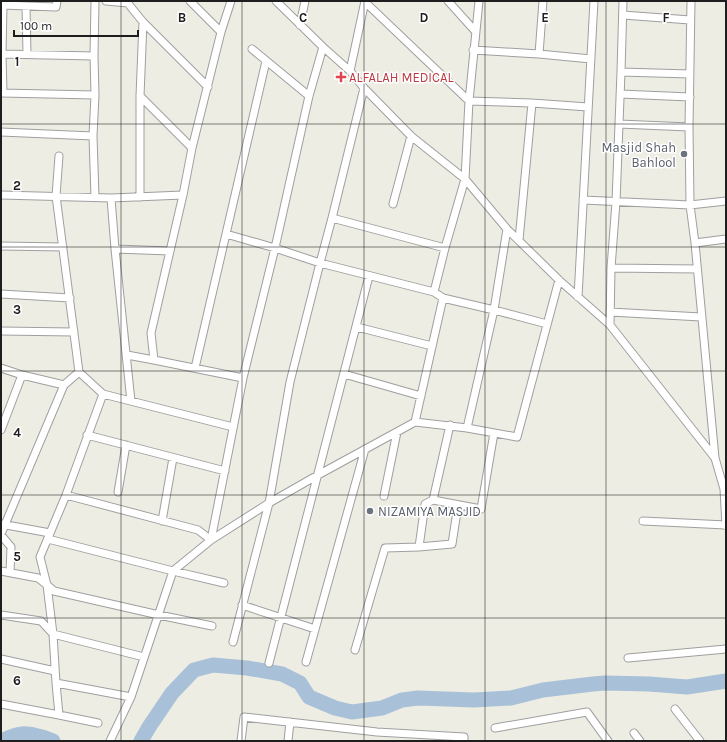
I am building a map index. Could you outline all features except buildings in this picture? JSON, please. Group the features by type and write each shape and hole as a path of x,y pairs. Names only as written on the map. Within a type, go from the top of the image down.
{"street":[{"path":"56,1 56,7 2,6 2,93 95,96"},
{"path":"95,1 95,96 93,136 95,197"},
{"path":"106,1 127,2 143,22 208,87"},
{"path":"190,1 221,32"},
{"path":"154,360 151,333 192,148 221,32 231,1"},
{"path":"276,1 350,71 364,88 411,136 465,179 507,229 559,280 610,324 715,458"},
{"path":"300,24 305,1"},
{"path":"365,1 468,100 588,107"},
{"path":"350,71 365,1"},
{"path":"448,1 475,31"},
{"path":"434,292 465,179 468,100 479,1"},
{"path":"539,54 543,1"},
{"path":"578,297 594,1"},
{"path":"610,324 611,268 616,202 622,72 623,1"},
{"path":"643,521 726,525 725,489 715,458 695,243 690,205 689,126 691,1"},
{"path":"26,6 27,54"},
{"path":"623,15 690,20"},
{"path":"140,197 140,96 143,22"},
{"path":"211,540 243,378 275,248 309,96 324,47"},
{"path":"252,49 309,96"},
{"path":"473,50 591,59"},
{"path":"2,54 94,56"},
{"path":"195,368 266,61"},
{"path":"622,72 690,74"},
{"path":"233,642 269,503 290,382 364,88"},
{"path":"620,94 690,97"},
{"path":"140,96 192,148"},
{"path":"519,240 532,103"},
{"path":"619,124 689,126"},
{"path":"1,132 93,136"},
{"path":"393,204 411,136"},
{"path":"59,156 56,196 80,372 102,394 233,427"},
{"path":"1,195 111,198 182,195"},
{"path":"111,198 131,401"},
{"path":"583,200 690,205 726,201"},
{"path":"332,218 445,248"},
{"path":"467,428 494,310 507,229"},
{"path":"226,234 275,248 320,264 434,292 444,298 547,324"},
{"path":"695,243 726,239"},
{"path":"1,246 63,247"},
{"path":"115,249 170,251"},
{"path":"611,268 697,269"},
{"path":"269,662 369,276"},
{"path":"110,741 131,697 173,571 211,540 269,503 414,422 450,425 517,437 559,280"},
{"path":"1,294 70,298"},
{"path":"414,422 444,298"},
{"path":"610,312 701,317"},
{"path":"357,327 432,346"},
{"path":"1,330 74,332"},
{"path":"127,355 243,378"},
{"path":"1,368 22,375 64,385"},
{"path":"10,573 11,547 1,535 3,525 64,385 80,372"},
{"path":"344,374 421,396"},
{"path":"1,430 22,375"},
{"path":"59,715 53,634 47,584 40,557 66,495 102,394"},
{"path":"433,500 450,425"},
{"path":"384,496 397,432"},
{"path":"419,547 425,504 433,500 481,509 494,433"},
{"path":"87,435 225,471"},
{"path":"118,492 126,445"},
{"path":"306,662 365,449"},
{"path":"162,521 173,458"},
{"path":"66,495 198,530 211,540"},
{"path":"355,650 385,548 452,544 458,505"},
{"path":"3,525 49,536 173,571 224,583"},
{"path":"1,571 38,578 54,591 212,626"},
{"path":"242,605 315,629"},
{"path":"1,615 41,621 53,634 144,657"},
{"path":"628,658 726,649"},
{"path":"1,659 55,671"},
{"path":"56,683 131,697"},
{"path":"1,704 98,724"},
{"path":"676,709 700,741"},
{"path":"494,728 587,712 605,739"},
{"path":"241,741 244,717 377,732 464,737 464,741"},
{"path":"288,741 290,722"},
{"path":"634,733 640,741"}],"waterway":[{"path":"141,741 172,693 194,670 213,665 247,668 282,674 300,683 309,697 335,708 352,712 382,708 402,700 418,698 474,700 511,698 543,690 605,683 687,687 726,681"},
{"path":"1,741 20,734 38,736 53,741"}],"place":[{"name":"ALFALAH MEDICAL","path":"341,77"},
{"name":"Masjid Shah Bahlool","path":"684,154"},
{"name":"NIZAMIYA MASJID","path":"370,511"}]}
